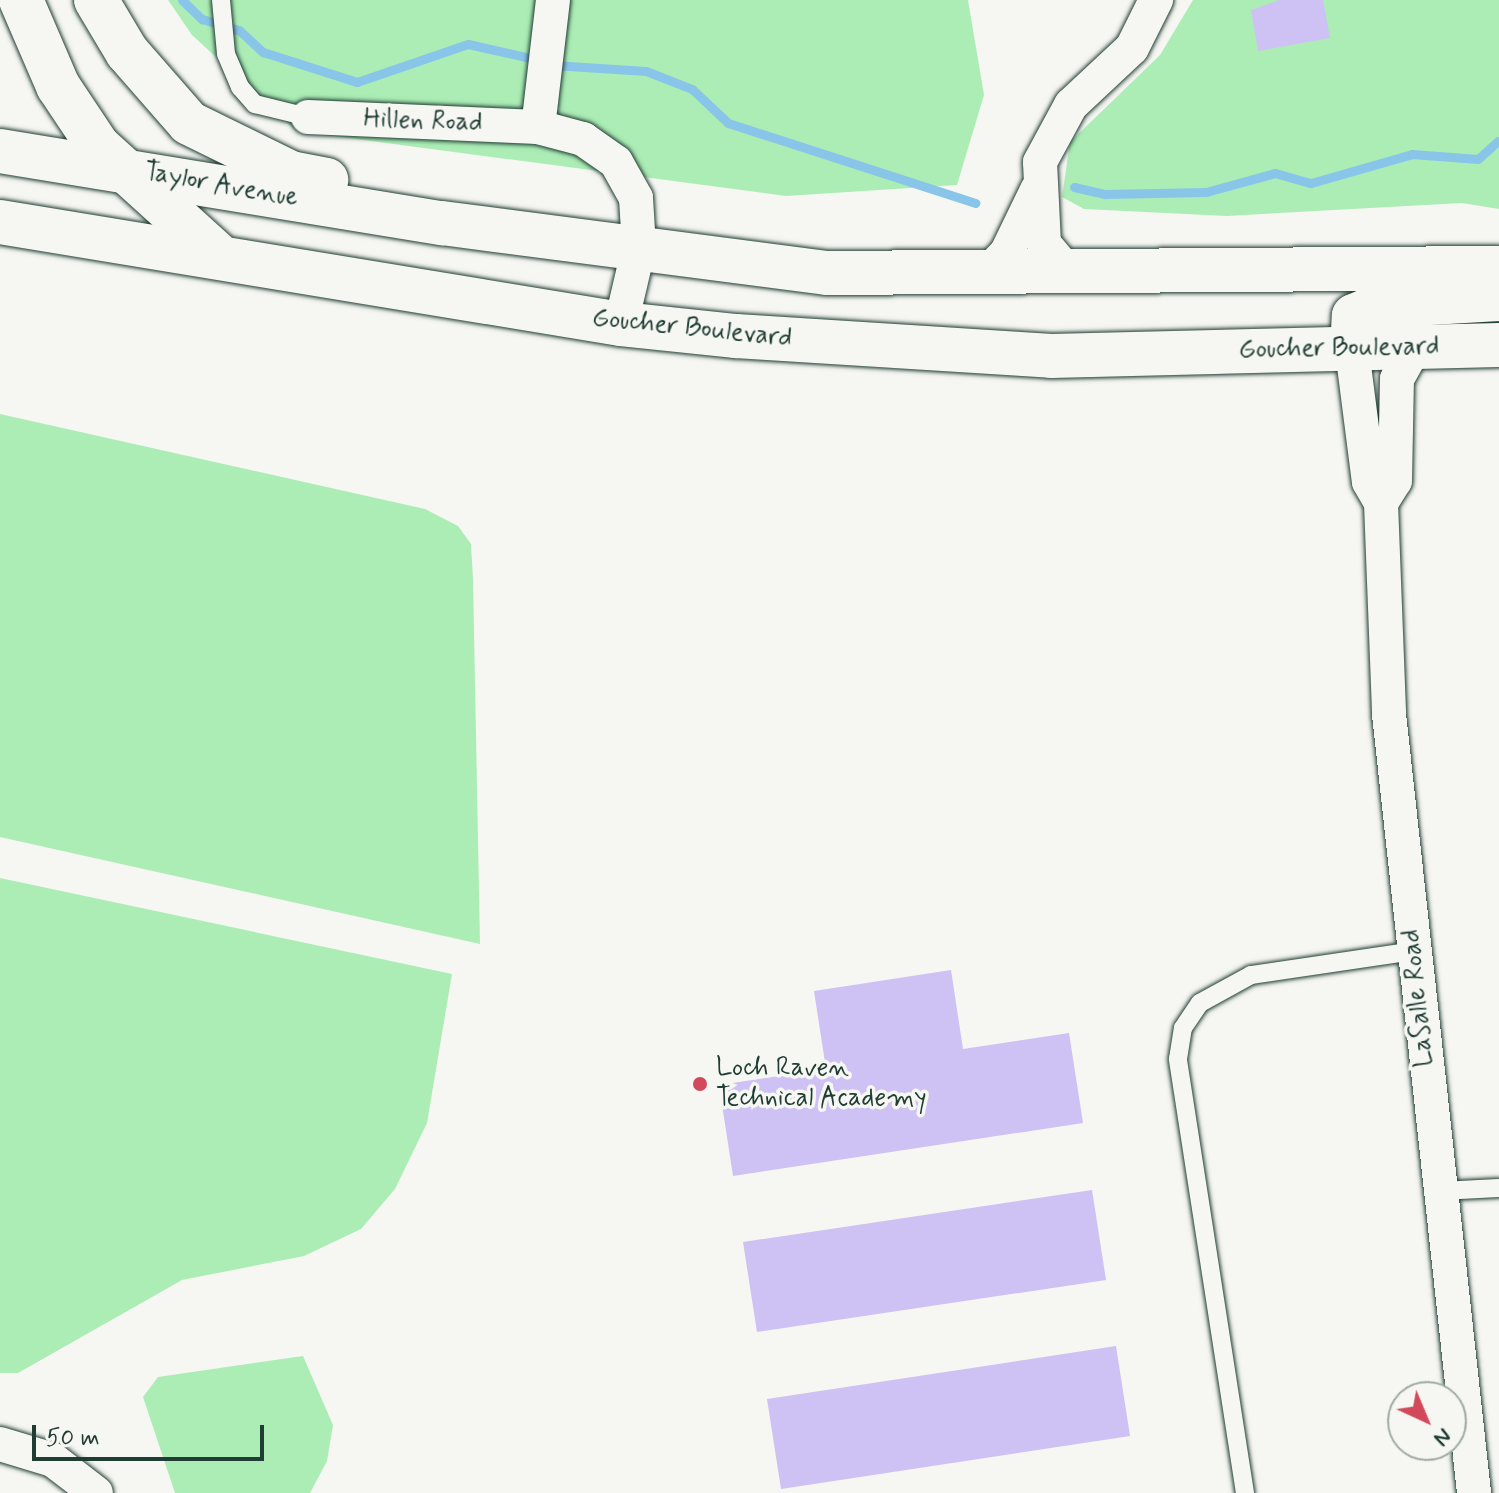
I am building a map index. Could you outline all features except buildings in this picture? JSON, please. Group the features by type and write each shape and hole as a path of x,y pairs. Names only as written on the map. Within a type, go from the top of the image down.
{"main road":[{"path":"21,0 58,86 115,168 217,254"},
{"path":"96,0 127,52 201,131 291,173 397,192 442,223 827,273 1499,268"},
{"name":"Taylor Avenue","path":"0,151 442,223"},
{"path":"0,222 217,254"},
{"name":"Goucher Boulevard","path":"217,254 621,324 1051,356 1499,345"},
{"path":"1352,350 1354,316 1387,302 1499,299"}],"street":[{"path":"538,127 553,0"},
{"path":"1067,271 1044,244 1037,190 1040,162 1071,105 1132,48 1156,0"},
{"name":"Hillen Road","path":"308,117 538,127 583,139 616,162 636,198 639,247 621,324"},
{"path":"988,272 1037,190"},
{"name":"LaSalle Road","path":"1381,503 1395,481 1397,379 1415,346"},
{"name":"LaSalle Road","path":"1352,350 1369,482 1381,503 1389,714 1474,1493"},
{"path":"0,1444 53,1460 96,1493"}],"lane":[{"path":"221,0 226,54 255,104 308,117"},
{"path":"1245,1493 1178,1059 1183,1028 1200,1003 1251,975 1414,951"},
{"path":"1440,1191 1499,1188"}],"green space":[{"path":"168,0 968,0 984,95 957,185 786,196 296,131 192,35"},
{"path":"1193,0 1499,0 1499,209 1462,203 1227,216 1084,209 1062,197 1070,142 1160,55"},
{"path":"0,414 425,509 458,526 471,544 473,579 480,944 0,837"},
{"path":"0,878 452,974 427,1123 395,1189 361,1229 304,1256 182,1280 18,1373 0,1373"},
{"path":"303,1356 333,1425 327,1461 310,1493 175,1493 143,1397 158,1377"}],"waterway":[{"path":"182,0 202,19 239,30 263,52 357,82 468,44 539,60"},
{"path":"553,65 646,71 692,89 728,123 975,203"},
{"path":"1074,187 1105,194 1206,192 1275,173 1311,183 1412,154 1478,159 1498,141"}],"place":[{"name":"Loch Raven Technical Academy","path":"700,1084"}]}
